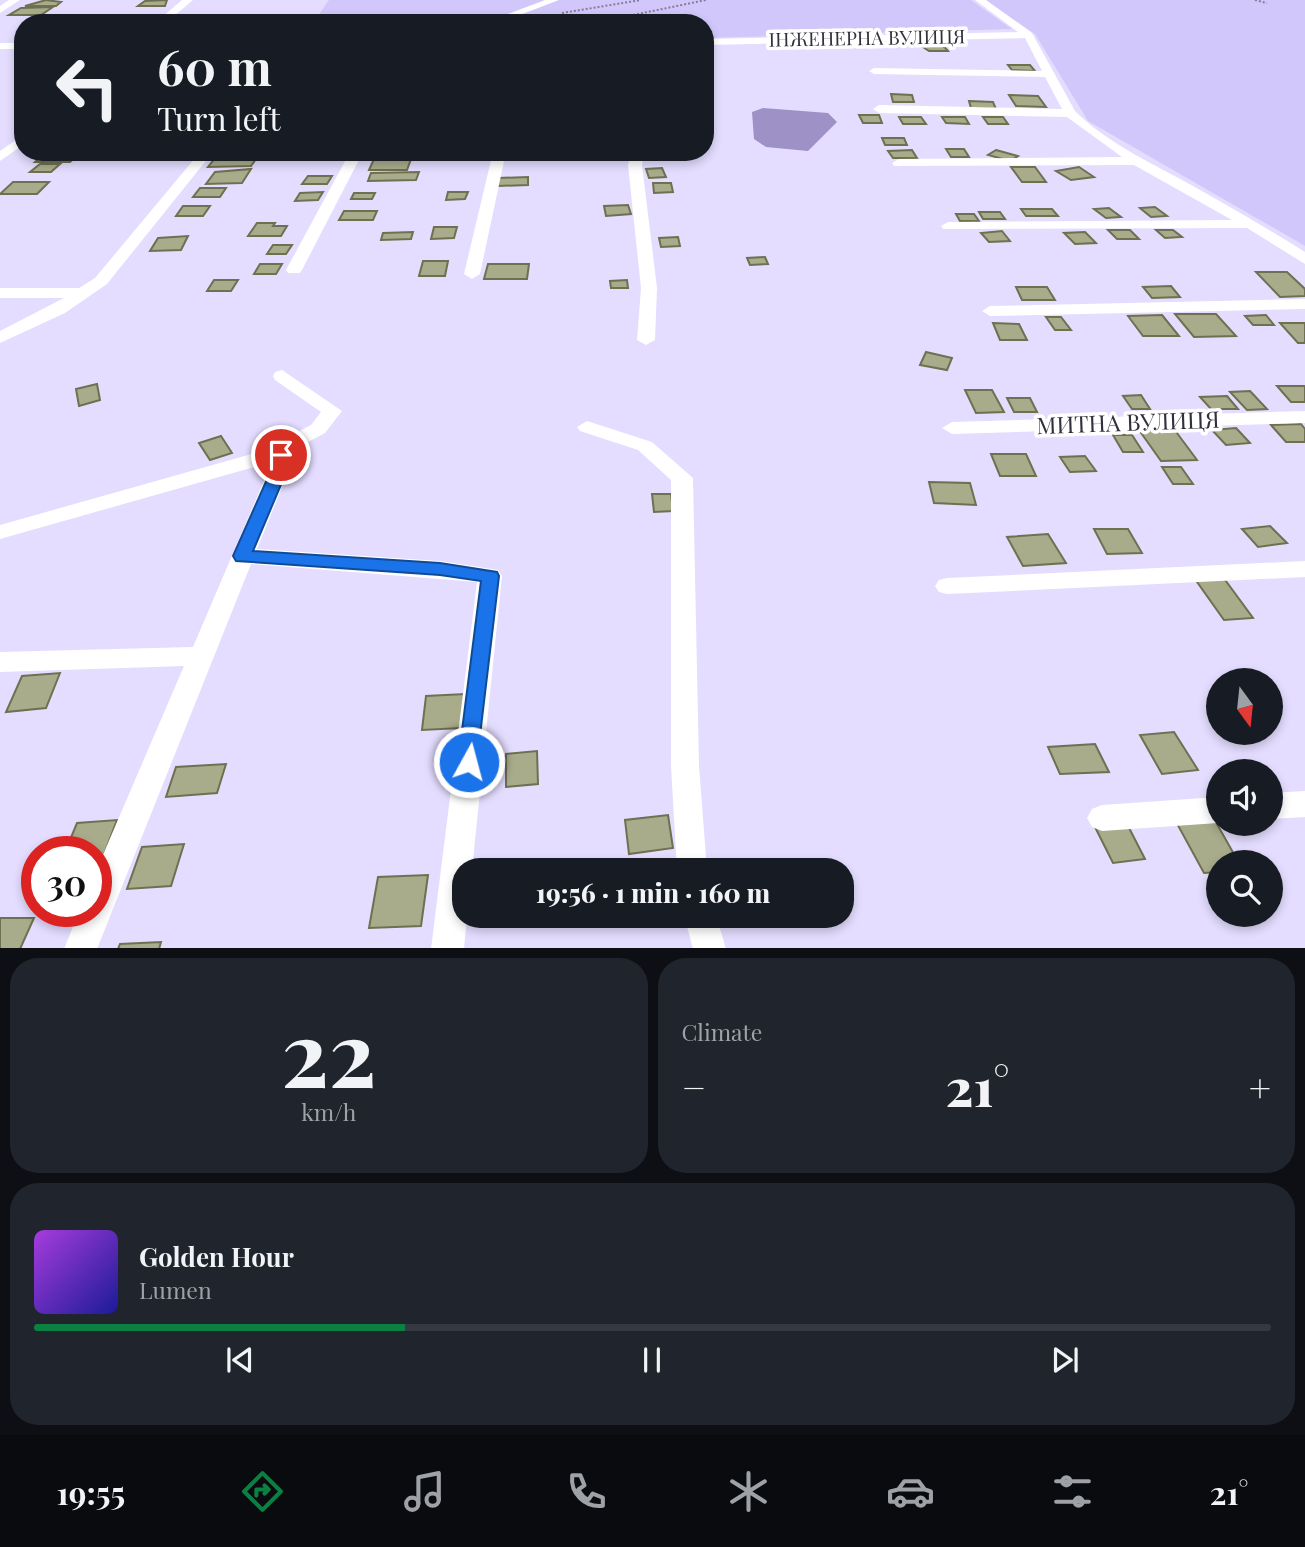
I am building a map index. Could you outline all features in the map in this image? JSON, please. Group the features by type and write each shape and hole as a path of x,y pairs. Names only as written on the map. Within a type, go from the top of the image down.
{"street":[{"path":"0,10 15,0"},
{"path":"171,14 188,0"},
{"path":"514,14 554,0"},
{"path":"980,0 1028,35 1070,113 1095,136 1251,224 1305,259"},
{"name":"ІНЖЕНЕРНА ВУЛИЦЯ","path":"714,42 1028,35"},
{"path":"874,71 1050,74"},
{"path":"879,109 1070,113"},
{"path":"0,157 14,146"},
{"path":"0,338 101,281 200,161"},
{"path":"294,270 352,161"},
{"path":"472,274 498,161"},
{"path":"636,161 649,288 646,340"},
{"path":"899,163 1137,161"},
{"path":"948,226 1251,224"},
{"path":"0,293 83,293"},
{"path":"990,311 1305,304"},
{"path":"0,532 266,456 317,429 332,411 282,376"},
{"name":"МИТНА ВУЛИЦЯ","path":"952,428 1305,417"},
{"path":"587,427 645,446 682,478 685,766 691,858"},
{"path":"112,871 199,656 283,460 281,455 266,456"},
{"path":"242,556 440,569 490,576 447,948"},
{"path":"947,586 1305,569"},
{"path":"0,662 199,656"},
{"path":"1283,805 1305,804"},
{"path":"1102,818 1206,811"},
{"path":"80,948 89,927"},
{"path":"704,928 710,948"}],"path":[{"path":"557,14 641,0"},
{"path":"638,14 706,0"},
{"path":"1255,0 1267,3"}],"shaded area":[{"path":"329,0 971,0 1012,29 714,38 714,14 319,14"},
{"path":"985,0 1305,0 1305,246 1088,121 1035,34"},
{"path":"763,108 828,113 837,122 808,151 766,147 754,139 752,112"}],"building":[{"path":"46,0 61,2 56,6 25,6"},
{"path":"167,0 165,6 138,6 145,1"},
{"path":"53,7 42,14 9,15 21,8"},
{"path":"917,43 941,43 948,51 929,51"},
{"path":"1008,65 1030,65 1035,71 1012,70"},
{"path":"891,94 912,95 914,102 893,102"},
{"path":"1009,95 1038,96 1046,107 1016,106"},
{"path":"969,101 993,102 996,109 971,108"},
{"path":"859,115 879,115 882,123 863,123"},
{"path":"899,117 921,117 926,124 903,124"},
{"path":"942,117 965,117 969,124 946,123"},
{"path":"983,117 1003,117 1008,124 988,124"},
{"path":"882,138 904,138 907,145 885,145"},
{"path":"946,149 964,149 969,157 951,157"},
{"path":"912,150 917,158 893,158 888,151"},
{"path":"996,150 1018,156 1010,161 988,155"},
{"path":"36,161 71,161 70,162"},
{"path":"213,161 255,161 251,166 208,167"},
{"path":"373,161 410,161 407,170 369,170"},
{"path":"40,164 60,164 51,172 30,172"},
{"path":"1011,167 1035,167 1046,182 1022,182"},
{"path":"1079,167 1094,177 1071,180 1056,171"},
{"path":"662,168 666,177 649,178 646,169"},
{"path":"251,169 242,183 206,184 215,172"},
{"path":"419,172 416,180 368,181 371,173"},
{"path":"308,176 332,176 327,184 302,184"},
{"path":"528,177 528,185 498,186 499,178"},
{"path":"13,182 49,182 37,194 0,194"},
{"path":"653,183 671,183 673,192 654,193"},
{"path":"200,188 226,188 220,197 193,197"},
{"path":"323,192 318,200 295,201 300,193"},
{"path":"448,192 468,192 465,199 446,200"},
{"path":"354,193 375,193 372,199 351,199"},
{"path":"628,205 631,214 606,216 604,206"},
{"path":"183,206 210,206 203,216 176,216"},
{"path":"1155,207 1167,216 1151,217 1140,208"},
{"path":"1109,208 1121,217 1106,218 1094,209"},
{"path":"1021,209 1052,209 1058,216 1026,216"},
{"path":"344,211 377,211 373,220 339,220"},
{"path":"979,212 1000,212 1005,219 983,219"},
{"path":"956,214 974,214 979,221 960,221"},
{"path":"257,223 287,226 281,236 248,236"},
{"path":"434,227 457,227 454,238 431,239"},
{"path":"1108,230 1130,230 1139,239 1117,239"},
{"path":"1156,230 1173,230 1182,237 1165,238"},
{"path":"1002,231 1010,241 989,242 981,233"},
{"path":"413,232 411,239 381,240 383,233"},
{"path":"1085,232 1096,243 1075,244 1064,233"},
{"path":"188,236 181,250 150,251 158,238"},
{"path":"678,237 680,246 661,247 659,238"},
{"path":"273,245 292,245 286,254 267,254"},
{"path":"765,257 768,264 750,265 747,258"},
{"path":"423,261 448,261 445,276 419,276"},
{"path":"260,264 282,264 276,274 254,274"},
{"path":"488,264 529,264 527,279 484,279"},
{"path":"1256,272 1287,272 1305,289 1305,296 1280,297"},
{"path":"214,280 238,280 231,291 207,291"},
{"path":"627,280 628,288 611,288 610,281"},
{"path":"1171,286 1180,297 1152,298 1143,287"},
{"path":"1016,287 1047,287 1055,300 1022,300"},
{"path":"1175,314 1216,314 1236,336 1194,337"},
{"path":"1162,315 1179,336 1143,336 1128,316"},
{"path":"1266,315 1274,325 1253,325 1245,316"},
{"path":"1046,317 1061,317 1071,330 1055,330"},
{"path":"993,323 1019,324 1027,340 1000,340"},
{"path":"1280,323 1305,323 1305,343 1298,343"},
{"path":"926,352 952,358 947,370 920,365"},
{"path":"97,384 100,400 79,406 76,389"},
{"path":"1277,386 1305,386 1305,402 1291,402"},
{"path":"965,390 992,390 1004,412 976,413"},
{"path":"1250,391 1267,409 1247,410 1230,392"},
{"path":"1141,395 1150,409 1132,409 1123,396"},
{"path":"1227,396 1238,409 1211,409 1200,397"},
{"path":"1007,398 1030,398 1037,412 1014,412"},
{"path":"1301,424 1305,429 1305,442 1286,442 1271,425"},
{"path":"1236,428 1250,443 1226,445 1212,430"},
{"path":"1174,429 1197,460 1161,461 1139,430"},
{"path":"1113,435 1132,435 1143,452 1123,452"},
{"path":"221,436 232,453 210,460 199,443"},
{"path":"991,454 1026,454 1036,476 1000,476"},
{"path":"1085,456 1096,471 1070,472 1060,457"},
{"path":"1162,467 1181,467 1193,484 1173,484"},
{"path":"929,482 970,483 976,505 934,503"},
{"path":"652,494 671,494 673,511 654,512"},
{"path":"1270,526 1287,543 1258,547 1242,529"},
{"path":"1094,529 1128,529 1142,553 1107,554"},
{"path":"1048,534 1066,563 1023,566 1007,537"},
{"path":"1223,577 1253,618 1224,620 1195,579"},
{"path":"60,673 46,708 6,712 22,676"},
{"path":"465,694 461,728 422,730 426,696"},
{"path":"1174,732 1198,770 1162,774 1140,735"},
{"path":"1095,744 1109,772 1060,774 1048,747"},
{"path":"537,751 538,784 506,787 506,754"},
{"path":"226,764 217,793 166,797 176,767"},
{"path":"668,815 673,848 629,854 625,820"},
{"path":"1206,818 1206,836 1224,836 1232,850 1206,850 1204,873 1175,820"},
{"path":"117,820 111,836 72,836 77,823"},
{"path":"1127,824 1145,859 1113,863 1095,827"},
{"path":"184,844 171,886 127,889 142,847"},
{"path":"428,875 421,926 369,928 378,877"},
{"path":"0,918 21,918 21,927 30,927 20,948 0,948"},
{"path":"161,942 159,948 118,948 120,944"}],"route":[{"path":"281,455 283,460 280,468 242,556 440,569 490,576 469,762"}]}
